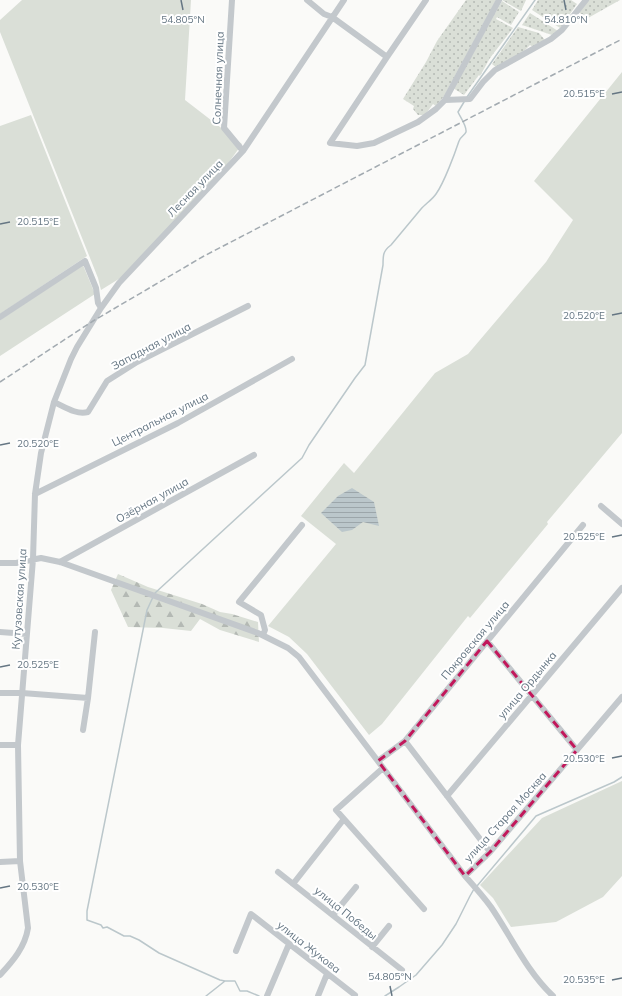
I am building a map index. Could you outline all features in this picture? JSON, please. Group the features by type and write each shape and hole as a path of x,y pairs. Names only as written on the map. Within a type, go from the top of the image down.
{"street":[{"name":"Солнечная улица","path":"232,0 224,128 243,151"},
{"path":"307,0 324,14 332,17 387,57"},
{"name":"Лесная улица","path":"60,387 71,359 101,308 119,283 243,151 344,0"},
{"path":"426,0 330,143 357,146 374,142 418,122 436,109 445,100 499,0"},
{"path":"445,100 470,99 483,82 495,70 551,39 562,30 586,0"},
{"path":"0,317 85,261 96,288 98,303 101,308"},
{"name":"Западная улица","path":"54,402 70,408 77,413 88,412 107,381 137,362 248,306"},
{"name":"Центральная улица","path":"35,494 178,423 292,359"},
{"name":"Кутузовская улица","path":"0,975 13,961 26,938 28,928 20,862 18,745 33,559 35,494 41,453 54,402 60,387"},
{"name":"Озёрная улица","path":"60,562 254,455"},
{"path":"601,506 622,524"},
{"path":"263,635 265,630 261,615 240,602 302,525"},
{"name":"Покровская улица","path":"378,761 405,741 583,525"},
{"path":"0,563 16,563 41,558 60,562 263,635 288,648 299,658 465,876 490,906 521,957 553,996"},
{"name":"улица Ордынка","path":"447,796 622,588"},
{"path":"0,632 27,634"},
{"path":"83,730 96,632"},
{"path":"487,641 577,750"},
{"path":"0,693 22,693 88,698"},
{"name":"улица Старая Москва","path":"465,876 490,852 622,697"},
{"path":"405,741 490,852"},
{"path":"0,745 18,745"},
{"path":"383,768 336,810 424,909"},
{"path":"293,884 344,819"},
{"path":"0,862 20,862"},
{"name":"улица Победы","path":"278,872 402,970"},
{"path":"333,915 356,887"},
{"name":"улица Жукова","path":"236,951 251,914 355,995"},
{"path":"372,947 389,926"},
{"path":"268,994 289,944"},
{"path":"318,996 327,974"}],"highlighted area":[{"path":"487,641 577,750 490,852 465,876 378,761 405,741"}],"green space":[{"path":"22,0 191,0 185,100 242,144 214,183 122,277 101,290 98,278 0,32 0,20"},
{"path":"466,0 496,0 444,96 436,106 433,104 425,115 418,115 413,109 414,106 403,99 437,41"},
{"path":"502,0 526,0 521,11"},
{"path":"538,0 571,0 577,4 560,28 532,10"},
{"path":"589,0 620,0 588,18 578,12"},
{"path":"502,1 519,12 511,25 497,17 496,19 513,28 490,58 480,76 479,75 464,95 453,88"},
{"path":"530,13 558,31 552,35 522,25"},
{"path":"518,27 539,33 545,40 533,47 530,45 518,57 497,68 492,64"},
{"path":"622,72 622,433 547,522 548,524 470,618 468,616 382,724 369,735 307,654 289,637 268,626 336,544 301,516 344,463 354,473 435,373 468,354 546,262 573,220 534,181"},
{"path":"31,115 87,256 0,314 0,126"},
{"path":"83,265 95,294 0,356 0,320"},
{"path":"118,574 148,587 202,604 220,612 258,622 259,642 220,630 200,619 191,631 163,628 128,627 111,590"},
{"path":"622,781 622,876 603,897 556,922 511,927 493,898 480,885 542,818"}],"shaded area":[{"path":"352,488 374,502 379,526 363,522 352,530 342,532 321,513 338,496"}],"waterway":[{"path":"467,97 535,0"},
{"path":"155,593 302,458 309,445 365,365 384,254 386,249 439,189 460,140 466,132 458,112 464,102"},
{"path":"153,597 147,610 87,911 87,920 101,925 103,928 107,927 124,936 130,936 159,953 225,981"},
{"path":"477,886 536,816 614,782 622,777"},
{"path":"385,996 416,975 442,945 456,924 474,889"},
{"path":"206,996 225,981 235,981 240,991 247,991 259,996"}],"railway":[{"path":"0,382 93,321 204,256 622,39"}]}
